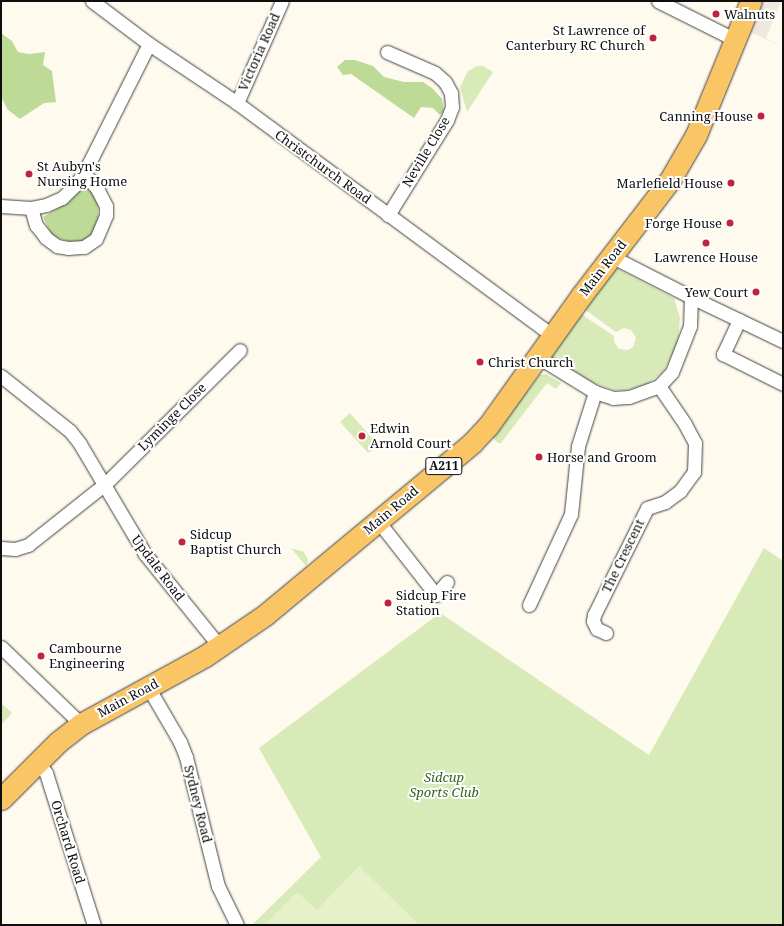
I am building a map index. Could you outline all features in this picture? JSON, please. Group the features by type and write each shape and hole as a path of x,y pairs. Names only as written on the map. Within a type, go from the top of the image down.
{"main road":[{"name":"Main Road","path":"1,799 38,762 80,724 220,647 265,615 472,443 492,422 538,356 670,180 692,141 736,40 751,1"}],"street":[{"name":"Christchurch Road","path":"92,1 149,44 237,103 553,336"},
{"name":"Victoria Road","path":"237,103 282,1"},
{"path":"658,1 736,40"},
{"path":"1,206 31,208 46,205 62,198 84,173 149,44"},
{"name":"Neville Close","path":"387,52 435,73 445,82 451,93 452,107 447,120 388,215"},
{"path":"31,208 36,225 46,238 57,246 68,248 84,247 96,239 106,216 106,206 98,190 84,173"},
{"path":"613,257 691,297 783,341"},
{"path":"538,356 595,392 612,398 629,397 659,386 672,372 682,349 690,326 691,297"},
{"path":"739,320 723,354 783,384"},
{"name":"Lyminge Close","path":"1,548 16,549 28,545 104,484 240,350"},
{"name":"Updale Road","path":"1,376 70,431 104,484 145,554 220,647"},
{"name":"The Crescent","path":"606,633 598,629 593,621 594,615 647,508 665,502 680,491 694,472 695,442 682,418 659,386"},
{"path":"530,605 572,514 578,446 595,392"},
{"path":"378,521 436,596 447,582"},
{"path":"1,647 80,724"},
{"name":"Sydney Road","path":"148,687 180,742 186,757 218,886 237,925"},
{"name":"Orchard Road","path":"38,762 47,778 94,925"}],"green space":[{"path":"1,33 12,41 18,52 29,54 45,52 43,65 52,71 56,102 44,103 20,119 8,110 1,97"},
{"path":"345,60 355,60 373,66 384,77 404,82 423,82 432,88 442,99 444,112 440,115 433,108 421,107 414,118 351,74 343,75 337,67"},
{"path":"477,66 483,66 493,72 467,112 460,87 468,71"},
{"path":"86,185 93,191 98,201 98,228 87,241 76,244 52,236 43,217 71,200"},
{"path":"616,268 674,298 680,318 678,345 663,372 646,385 627,390 615,390 591,382 551,357 551,353 581,314 614,336 614,342 619,349 628,350 633,347 636,338 631,330 624,328 616,332 584,309"},
{"path":"546,374 561,383 556,389 547,383 501,443 498,443 492,437 540,375"},
{"path":"350,413 378,445 368,453 340,422"},
{"path":"291,548 304,552 308,560 306,566"},
{"name":"Sidcup Sports Club","path":"764,548 783,561 783,925 252,925 321,857 259,748 440,613 649,755"},
{"path":"1,703 12,713 1,725"},
{"path":"359,866 419,925 264,925 297,892 317,910"}],"shaded area":[{"path":"758,1 781,1 766,38 783,47 748,31"}],"place":[{"name":"Walnuts","path":"716,14"},
{"name":"St Lawrence of Canterbury RC Church","path":"653,38"},
{"name":"Canning House","path":"761,116"},
{"name":"St Aubyn's Nursing Home","path":"29,174"},
{"name":"Marlefield House","path":"731,183"},
{"name":"Forge House","path":"730,223"},
{"name":"Lawrence House","path":"706,243"},
{"name":"Yew Court","path":"756,292"},
{"name":"Christ Church","path":"480,362"},
{"name":"Edwin Arnold Court","path":"362,436"},
{"name":"Horse and Groom","path":"539,457"},
{"name":"Sidcup Baptist Church","path":"182,542"},
{"name":"Sidcup Fire Station","path":"388,603"},
{"name":"Cambourne Engineering","path":"41,656"}]}
